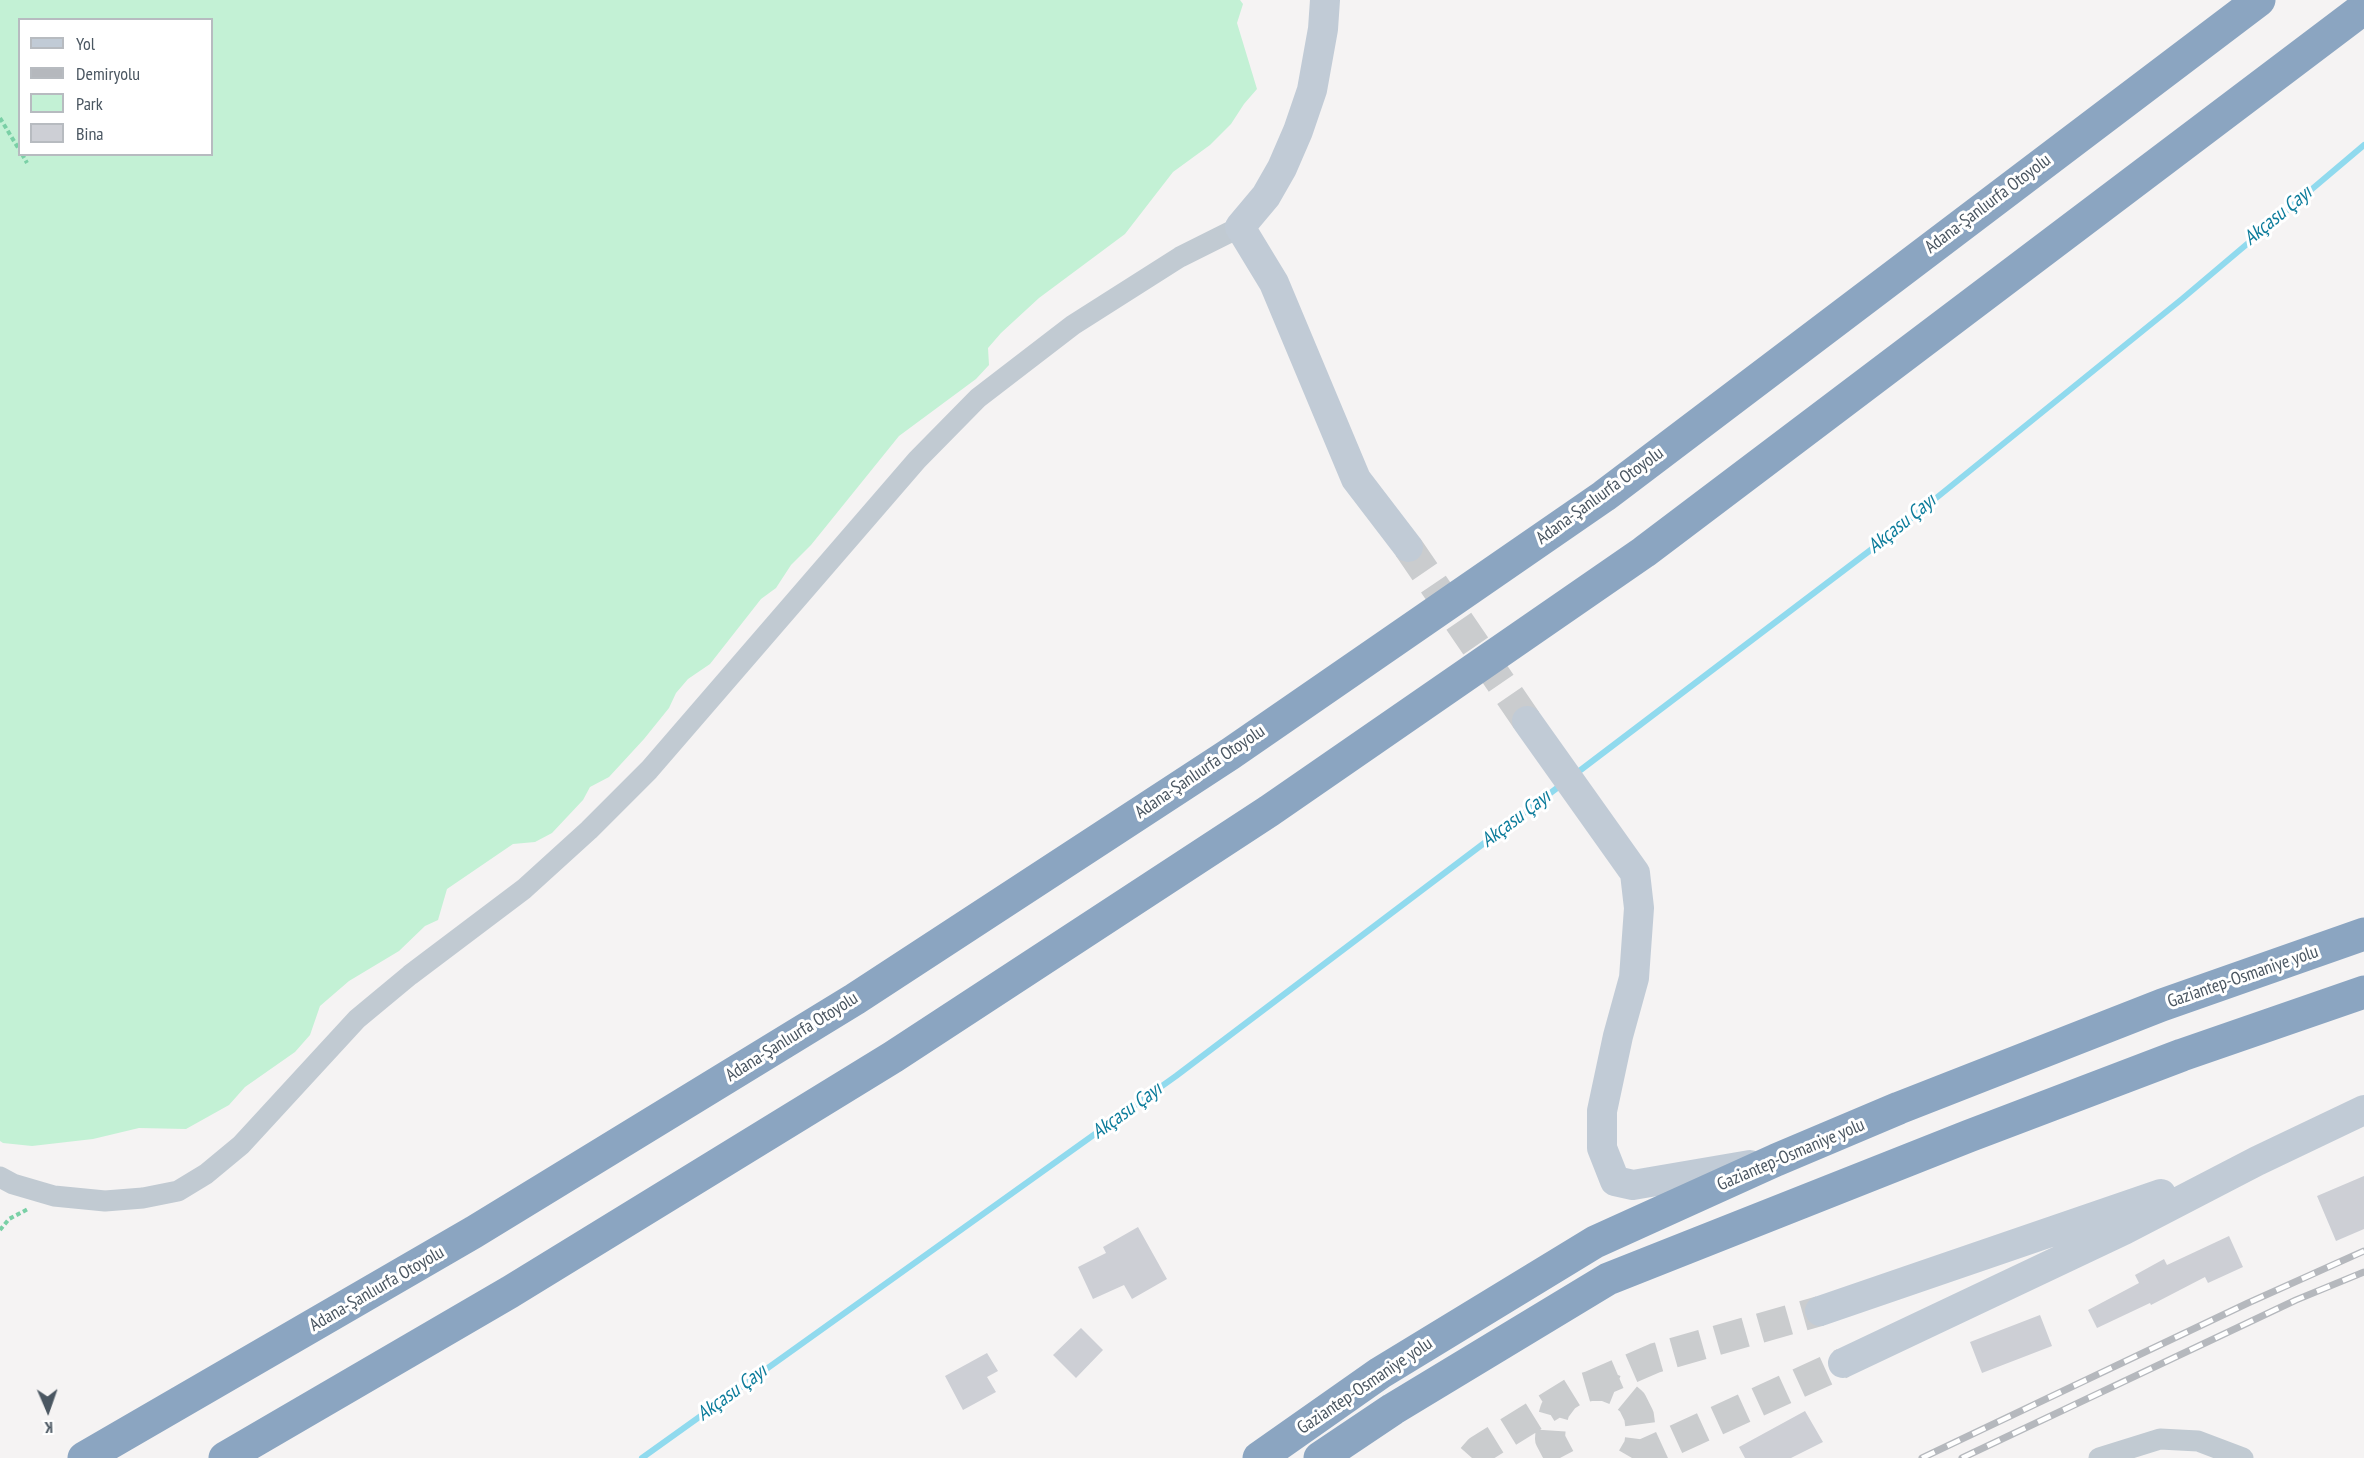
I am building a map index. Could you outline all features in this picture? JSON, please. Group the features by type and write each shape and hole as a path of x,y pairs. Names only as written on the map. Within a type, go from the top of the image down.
{"highway":[{"name":"Adana-Şanlıurfa Otoyolu","path":"84,1458 474,1232 855,999 1230,754 1604,496 2259,0"},
{"path":"225,1458 510,1292 882,1063 1269,811 1644,552 2364,8"},
{"name":"Gaziantep-Osmaniye yolu","path":"1259,1458 1380,1373 1595,1242 1776,1160 1899,1108 2162,1005 2364,934"},
{"name":"Gaziantep-Osmaniye yolu","path":"1320,1458 1393,1409 1608,1279 1969,1136 2182,1055 2364,992"}],"street":[{"path":"0,1177 13,1184 54,1196 105,1201 143,1198 178,1191 206,1174 241,1145 357,1019 410,975 524,889 597,823 649,770 917,460 978,398 1073,325 1180,257 1240,227 1266,196 1282,168 1298,131 1312,90 1323,29 1325,0"},
{"path":"1240,227 1274,283 1356,479 1408,547"},
{"path":"1527,721 1635,873 1639,908 1634,978 1602,1111 1602,1148 1615,1180 1633,1185 1776,1160"},
{"path":"1843,1363 2124,1230 2364,1110"},
{"path":"1820,1311 2258,1161"},
{"path":"2099,1458 2198,1441 2243,1458"}],"path":[{"path":"0,118 18,148"},
{"path":"23,156 27,163"}],"green space":[{"path":"0,0 1240,0 1243,4 1237,23 1257,89 1231,124 1210,145 1173,172 1125,234 1039,298 1001,333 988,348 989,365 976,379 899,436 811,545 791,565 776,588 761,599 710,664 688,679 676,693 669,708 644,739 609,777 590,787 583,800 552,833 535,842 513,844 447,889 438,920 425,926 399,951 349,981 320,1006 310,1035 295,1052 245,1087 229,1105 186,1129 139,1128 93,1139 32,1146 0,1141"}],"building":[{"path":"2364,1176 2364,1229 2336,1241 2317,1196"},
{"path":"1138,1227 1167,1279 1132,1299 1124,1285 1093,1299 1078,1267 1106,1253 1103,1247"},
{"path":"2229,1236 2243,1267 2208,1283 2205,1277 2151,1305 2150,1303 2097,1328 2088,1310 2139,1283 2135,1275 2164,1259 2167,1265"},
{"path":"2040,1315 2052,1346 1982,1373 1970,1342"},
{"path":"1081,1328 1103,1350 1076,1378 1053,1355"},
{"path":"987,1353 998,1371 987,1377 996,1392 963,1410 945,1376"},
{"path":"1805,1411 1823,1442 1791,1458 1745,1458 1739,1447"}],"waterway":[{"name":"Akçasu Çayı","path":"1574,775 1893,533 2182,299 2364,145"},
{"name":"Akçasu Çayı","path":"642,1458 1176,1076 1561,785"}],"tunnel":[{"path":"1408,547 1527,721"},
{"path":"1590,1386 1655,1358 1820,1311"},
{"path":"1635,1458 1843,1363"},
{"path":"1472,1458 1479,1450 1576,1390 1590,1386 1605,1386 1620,1392 1632,1402 1639,1416 1641,1431 1639,1446 1632,1458"},
{"path":"1560,1458 1550,1439 1555,1410 1564,1398"}],"railway":[{"path":"1922,1458 2248,1303 2364,1251"},
{"path":"1962,1458 2296,1300 2364,1272"}]}
